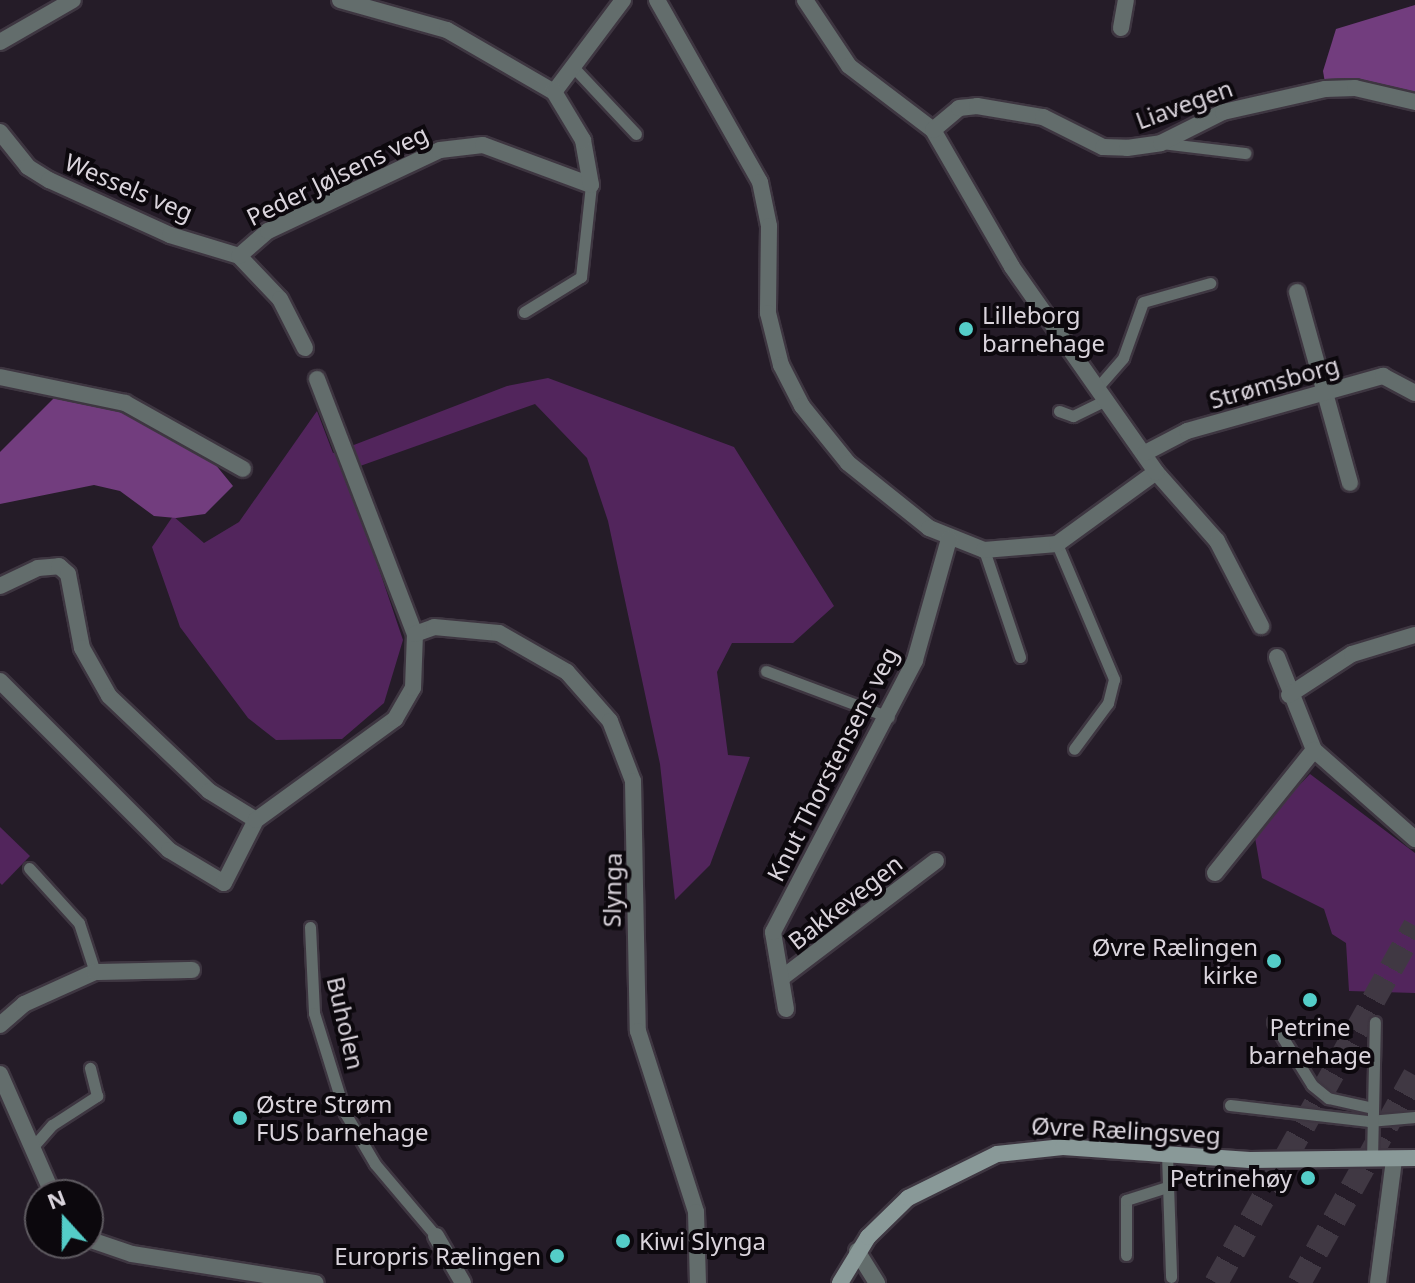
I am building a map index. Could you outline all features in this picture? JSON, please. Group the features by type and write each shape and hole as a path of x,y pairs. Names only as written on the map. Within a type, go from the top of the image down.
{"main road":[{"name":"Øvre Rælingsveg","path":"840,1283 857,1251 908,1198 979,1159 1043,1147 1167,1154 1372,1160 1415,1158"}],"street":[{"path":"0,42 73,0"},
{"path":"340,0 447,30 554,92 588,154 591,185"},
{"path":"554,92 575,69 623,0"},
{"path":"657,0 760,182 769,226 768,313 802,406 894,505 949,539 984,550 1057,544 1156,472"},
{"path":"805,0 849,66 933,130 988,231 1156,472 1217,541 1261,626"},
{"path":"1121,28 1126,0"},
{"name":"Liavegen","path":"933,130 959,108 977,106 1043,117 1103,147 1161,143 1223,112 1325,89 1415,102"},
{"name":"Wessels veg","path":"0,132 28,167 49,180 170,235 239,256 280,299 305,348"},
{"name":"Peder Jølsens veg","path":"239,256 268,231 452,148 483,145 591,185"},
{"path":"1297,292 1350,483"},
{"name":"Strømsborg","path":"1145,453 1187,431 1395,376 1415,393"},
{"path":"0,377 125,403 243,469"},
{"path":"0,681 197,869 224,883 256,820 395,719 413,688 415,634 317,379"},
{"name":"Knut Thorstensens veg","path":"786,1009 783,977 771,946 773,932 889,717 915,660 949,539"},
{"path":"0,586 38,568 59,566 68,574 82,648 109,696 209,791 256,820"},
{"name":"Slynga","path":"415,634 463,627 532,646 589,695 623,749 636,822 638,1031 696,1212 698,1283"},
{"path":"1289,695 1352,654 1415,635"},
{"path":"1277,657 1289,695 1314,750 1415,839"},
{"path":"1215,873 1314,750"},
{"name":"Bakkevegen","path":"783,977 936,861"},
{"path":"0,1025 24,1004 95,972 192,970"},
{"path":"0,1074 45,1179"},
{"path":"1378,1283 1394,1159"},
{"name":"Buholen","path":"436,1236 463,1283"},
{"path":"104,1243 225,1276 316,1283"},
{"path":"857,1251 877,1283"}],"lane":[{"path":"575,69 636,134"},
{"path":"1161,143 1245,153"},
{"path":"524,312 581,277 591,185"},
{"path":"1059,411 1073,416 1102,394 1123,358 1143,302 1210,283"},
{"path":"1057,544 1114,679 1108,703 1074,749"},
{"path":"984,550 1020,657"},
{"path":"766,671 889,717"},
{"path":"29,868 79,923 95,972"},
{"name":"Buholen","path":"310,927 314,1013 345,1113 383,1176 436,1236"},
{"path":"1273,1022 1312,1085 1328,1098 1369,1107"},
{"path":"1372,1160 1369,1107 1375,1022"},
{"path":"31,1149 52,1125 97,1096 90,1068"},
{"path":"1230,1105 1369,1121 1415,1117"},
{"path":"1167,1154 1171,1277"},
{"path":"1126,1255 1126,1200 1167,1187"}],"shaded area":[{"path":"1415,5 1415,95 1326,89 1323,71 1336,29"},
{"path":"548,378 734,447 834,606 793,643 732,643 717,672 728,755 750,757 710,865 675,900 660,764 608,521 587,458 535,404 346,471 403,640 384,703 342,739 276,740 248,718 180,627 152,547 173,516 204,543 239,522 317,411 333,453 507,386"},
{"path":"96,394 201,447 233,486 205,514 176,518 154,516 120,491 94,485 0,504 0,452 56,396"},
{"path":"1310,774 1415,853 1415,993 1349,991 1346,943 1332,934 1324,909 1262,878 1254,832"},
{"path":"0,827 30,856 2,885 0,883"}],"tunnel":[{"path":"1216,1283 1415,926"},
{"path":"1299,1283 1415,1075"}],"place":[{"name":"Lilleborg barnehage","path":"966,329"},
{"name":"Øvre Rælingen kirke","path":"1274,961"},
{"name":"Petrine barnehage","path":"1310,1000"},
{"name":"Østre Strøm FUS barnehage","path":"240,1118"},
{"name":"Petrinehøy","path":"1308,1178"},
{"name":"Kiwi Slynga","path":"623,1241"},
{"name":"Europris Rælingen","path":"557,1256"}]}
